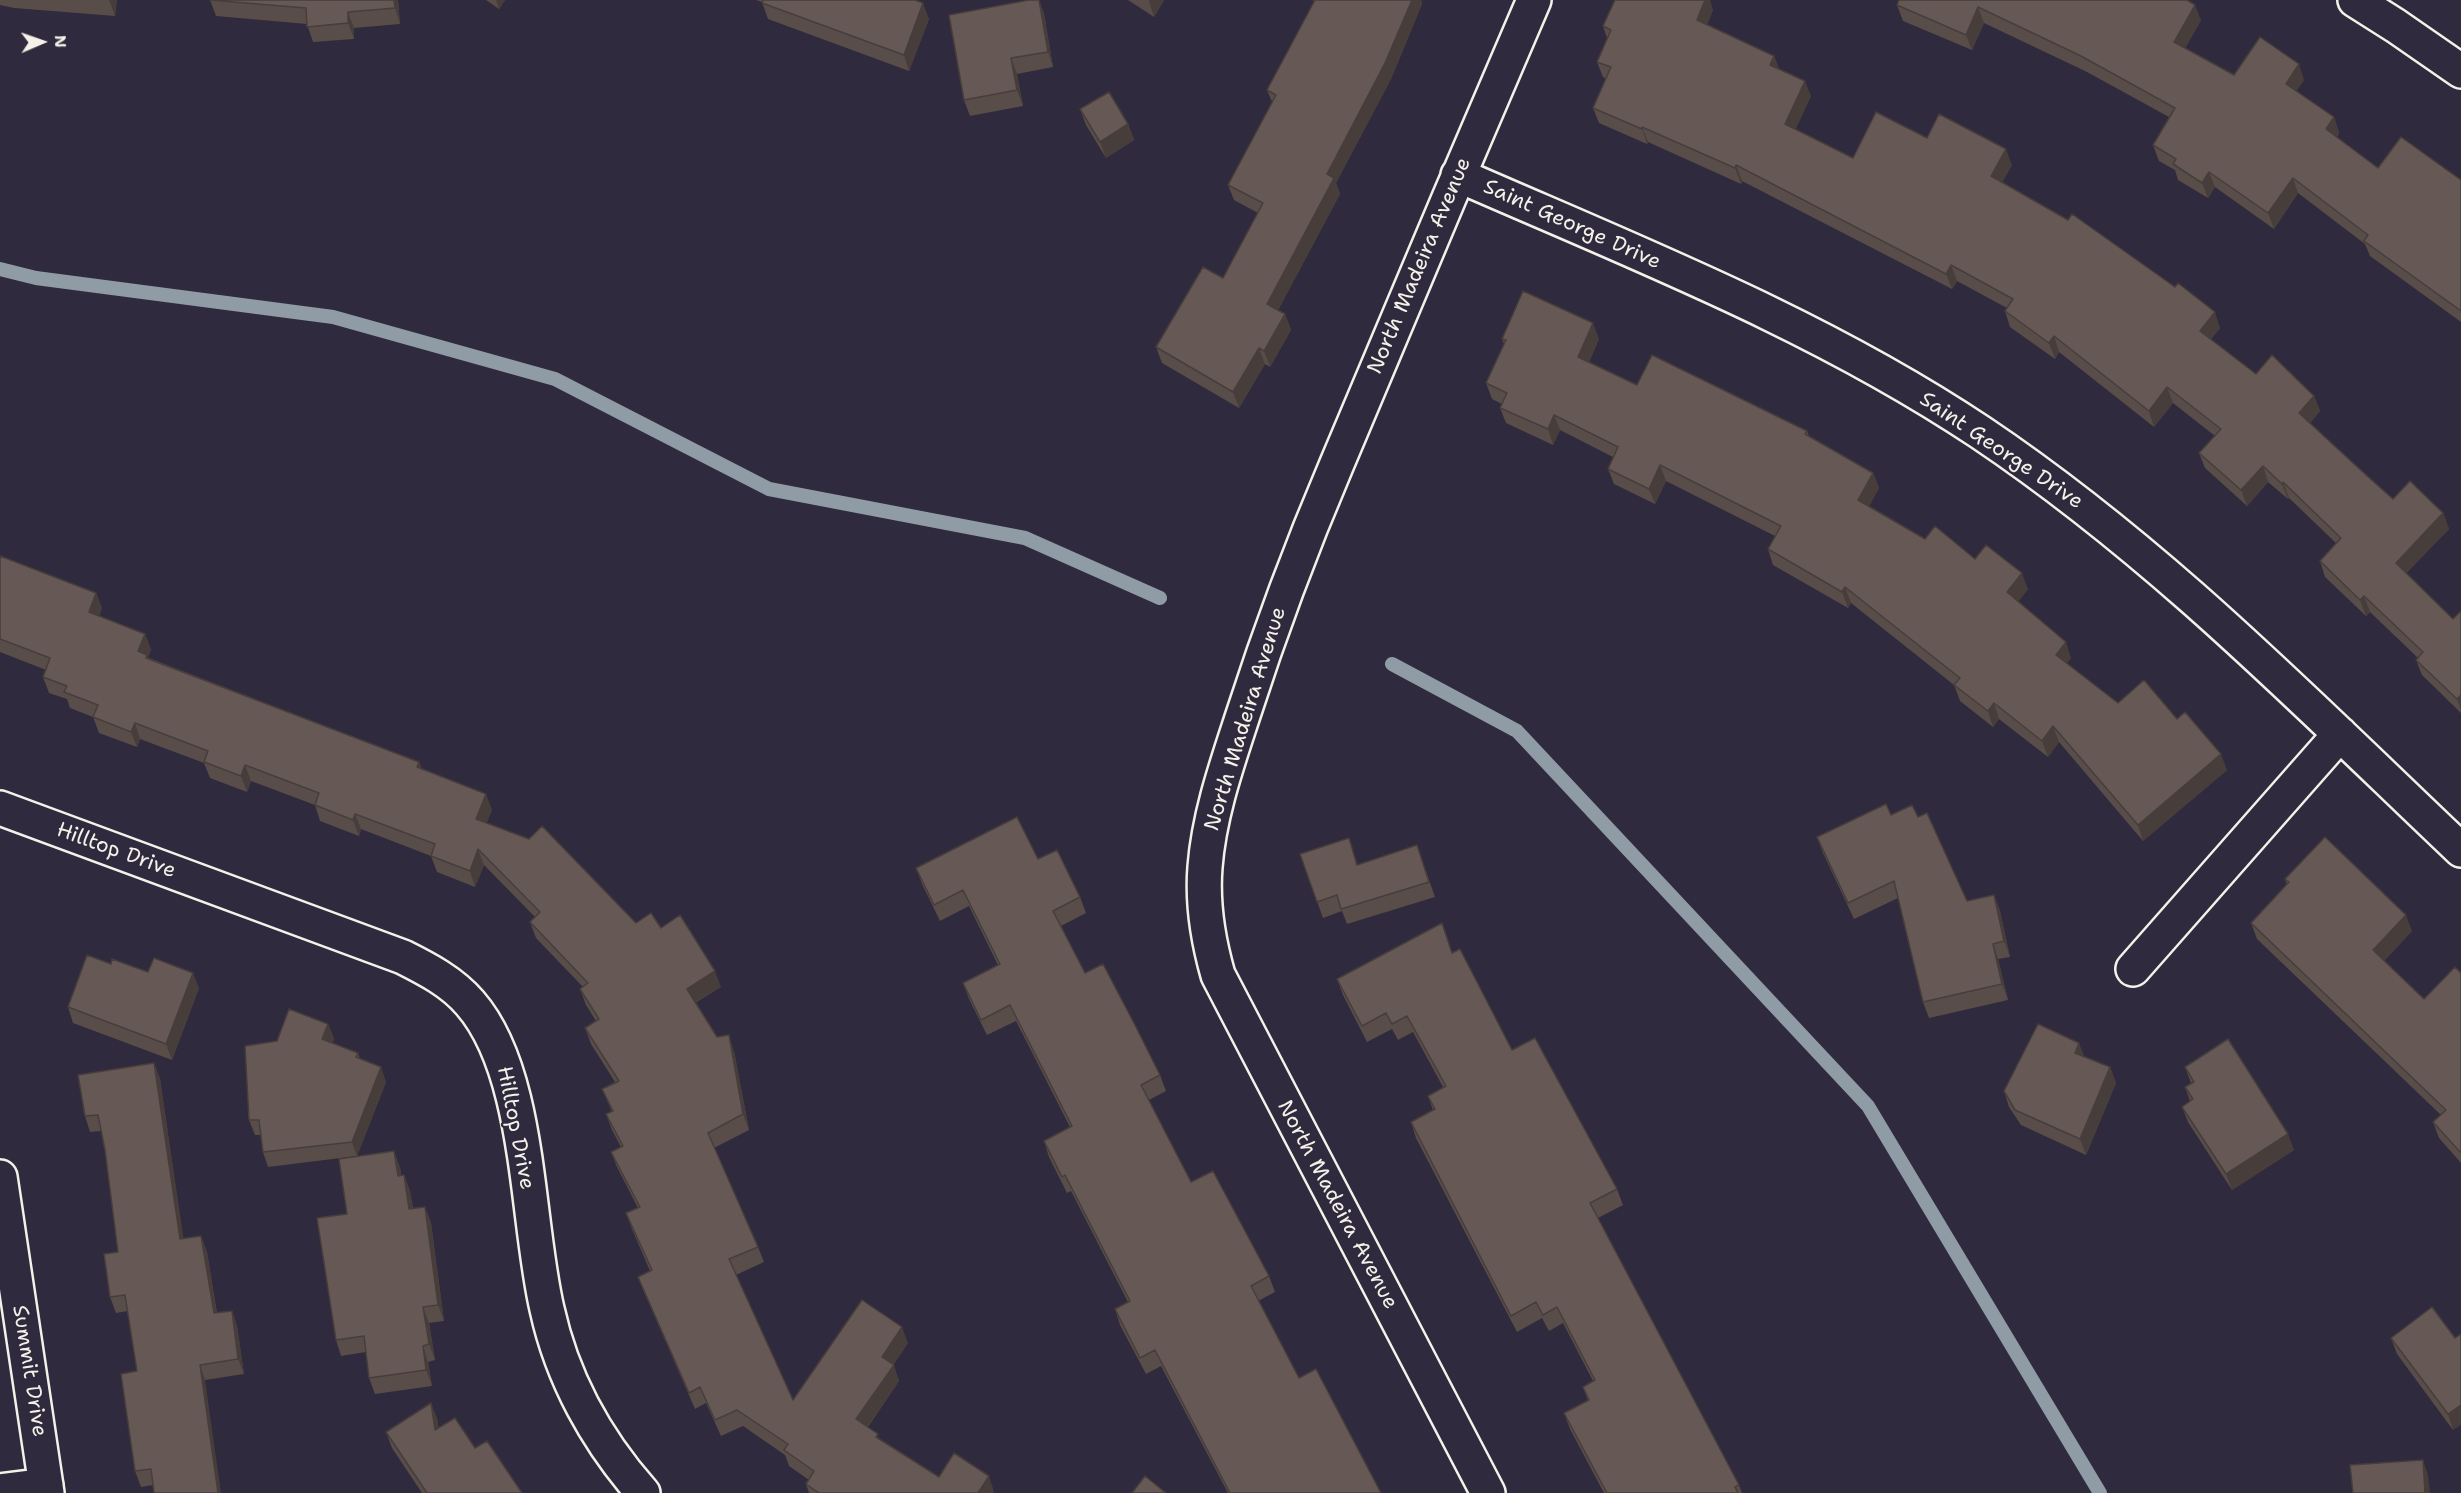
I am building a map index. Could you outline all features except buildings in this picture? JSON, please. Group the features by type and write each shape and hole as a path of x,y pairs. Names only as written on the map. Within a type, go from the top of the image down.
{"street":[{"name":"North Madeira Avenue","path":"1488,1493 1235,1012 1218,975 1209,943 1205,906 1205,867 1211,826 1224,774 1264,650 1304,541 1534,0"},
{"path":"2355,0 2461,71"},
{"name":"Saint George Drive","path":"1458,175 1758,307 1876,369 1979,432 2068,494 2140,551 2220,622 2461,850"},
{"path":"2133,969 2340,734"},
{"name":"Hilltop Drive","path":"0,808 403,957 429,970 469,1002 490,1033 510,1085 538,1259 556,1346 586,1414 606,1449 643,1493"},
{"name":"Summit Drive","path":"0,1177 47,1489"},
{"path":"0,1491 47,1489"}],"waterway":[{"path":"0,269 36,278 333,317 555,379 769,489 1025,538 1160,598"},
{"path":"1392,664 1517,731 1868,1106 2100,1493"}]}
